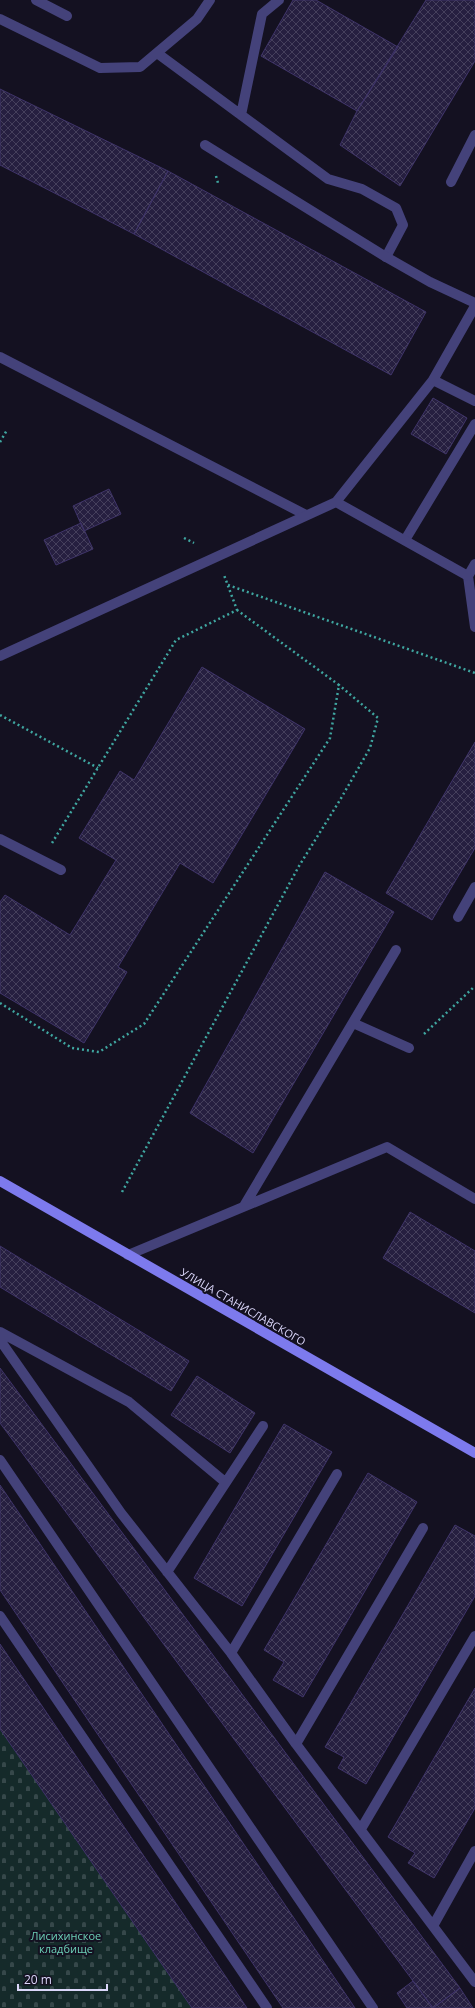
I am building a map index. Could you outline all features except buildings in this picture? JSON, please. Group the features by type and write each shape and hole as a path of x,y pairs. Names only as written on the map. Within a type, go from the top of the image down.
{"main road":[{"name":"УЛИЦА СТАНИСЛАВСКОГО","path":"0,1181 475,1453"}],"street":[{"path":"36,0 67,16"},
{"path":"0,19 100,68 140,67 197,19 210,0"},
{"path":"241,115 262,14 279,0"},
{"path":"157,53 328,178 362,189 396,208 403,225 386,257"},
{"path":"451,182 475,135"},
{"path":"205,145 386,257 430,282 475,303"},
{"path":"0,656 336,502 433,380 475,306"},
{"path":"0,357 306,515"},
{"path":"433,380 475,401"},
{"path":"405,540 475,424"},
{"path":"336,502 468,576"},
{"path":"475,564 468,576 475,627"},
{"path":"0,839 60,870"},
{"path":"458,917 475,887"},
{"path":"244,1206 396,950"},
{"path":"353,1023 409,1048"},
{"path":"128,1255 386,1147 475,1199"},
{"path":"0,1332 129,1402 225,1482"},
{"path":"0,1340 121,1513 231,1653 296,1744 475,1982"},
{"path":"167,1572 263,1426"},
{"path":"0,1460 373,2008"},
{"path":"231,1653 337,1474"},
{"path":"296,1744 423,1528"},
{"path":"0,1616 267,2008"},
{"path":"360,1829 475,1636"},
{"path":"433,1926 475,1851"}],"path":[{"path":"0,442 7,430"},
{"path":"122,1192 299,866 370,748 378,718 339,685 237,610 217,556 184,538"},
{"path":"228,585 475,673"},
{"path":"42,860 176,640 237,610"},
{"path":"0,1003 72,1048 99,1052 144,1024 330,738 339,685"},
{"path":"0,715 98,768"},
{"path":"409,1048 475,986"}],"green space":[{"name":"Лисихинское кладбище","path":"0,1729 192,2008 0,2008"}]}
